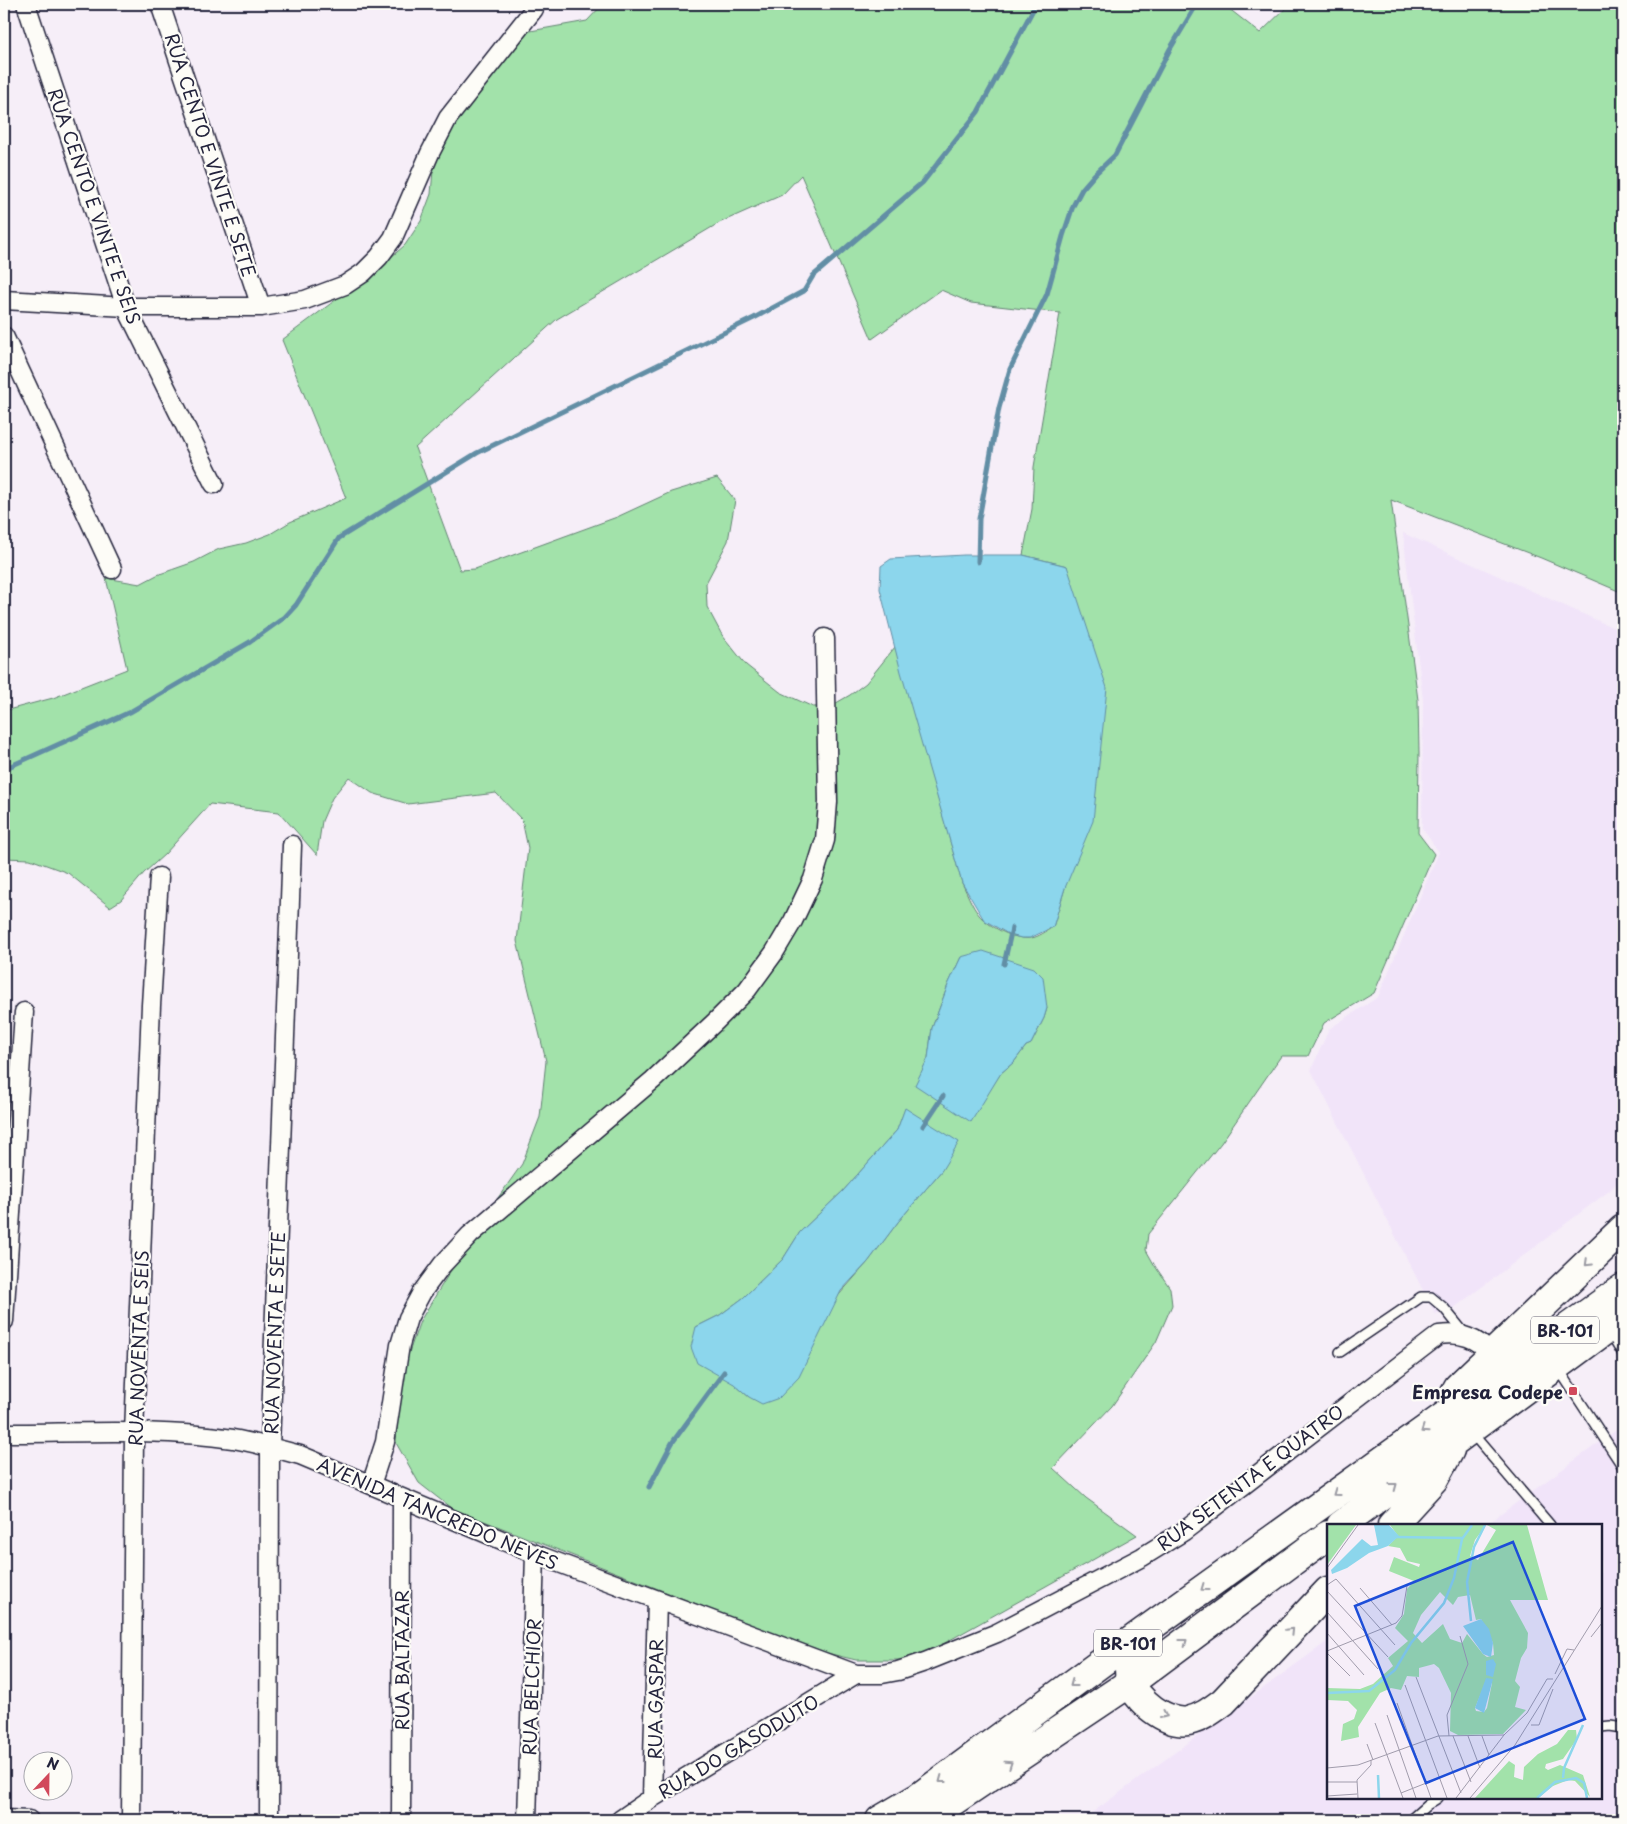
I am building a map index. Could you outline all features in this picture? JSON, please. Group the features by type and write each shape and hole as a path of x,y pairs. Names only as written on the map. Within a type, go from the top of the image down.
{"highway":[{"path":"1446,1414 1450,1401 1458,1387 1623,1229"},
{"name":"BR-101","path":"880,1820 919,1797 1139,1635 1623,1288"},
{"name":"BR-101","path":"1342,1524 1615,1322"},
{"path":"1393,1524 1434,1479 1462,1435"},
{"name":"BR-101","path":"924,1820 1130,1682 1327,1536"},
{"path":"1139,1635 1129,1664 1130,1682 1146,1705 1165,1717 1186,1721 1206,1715 1222,1702 1327,1593"}],"street":[{"name":"RUA CENTO E VINTE E SEIS","path":"26,4 126,307 214,484"},
{"name":"RUA CENTO E VINTE E SETE","path":"160,4 261,307"},
{"path":"4,300 126,307 261,307 305,300 338,288 363,273 379,257 393,238 430,153 448,118 534,9"},
{"path":"4,336 112,570"},
{"path":"371,1485 385,1442 400,1345 408,1318 432,1278 470,1236 679,1057 716,1021 747,990 774,953 793,921 813,879 825,840 828,802 825,638"},
{"name":"RUA NOVENTA E SETE","path":"269,1820 270,1447 292,845"},
{"name":"RUA NOVENTA E SEIS","path":"131,1820 134,1432 151,1005 160,877"},
{"path":"4,1321 24,1012"},
{"name":"RUA SETENTA E QUATRO","path":"856,1674 882,1674 898,1671 990,1637 1142,1557 1184,1530 1439,1335 1453,1333 1466,1336 1483,1344 1492,1354"},
{"name":"AVENIDA TANCREDO NEVES","path":"4,1433 134,1432 233,1439 300,1455 535,1554 856,1674"},
{"name":"RUA BALTAZAR","path":"401,1820 402,1499"},
{"name":"RUA BELCHIOR","path":"527,1820 535,1554"},
{"name":"RUA GASPAR","path":"652,1798 657,1600"},
{"name":"RUA DO GASODUTO","path":"620,1820 652,1798 856,1674"},
{"path":"4,1819 29,1820"}],"lane":[{"path":"1340,1352 1422,1297 1431,1297 1444,1308 1466,1336"},
{"path":"1615,1322 1623,1354"},
{"path":"1557,1365 1623,1467"},
{"path":"1462,1435 1549,1524"},
{"path":"1602,1727 1623,1728"},
{"path":"1410,1820 1427,1804 1436,1799"}],"shaded area":[{"path":"1403,533 1623,632 1623,1177 1609,1191 1454,1308 1435,1314 1311,1070 1329,1029 1378,997 1439,852 1422,828 1423,700"},
{"path":"1623,1425 1623,1820 1082,1820 1327,1642 1327,1799 1602,1799 1602,1524 1487,1524"}],"green space":[{"path":"603,4 1223,4 1260,33 1290,4 1623,4 1623,593 1541,558 1391,500 1418,700 1418,833 1434,854 1374,993 1324,1023 1308,1056 1281,1056 1221,1143 1148,1234 1146,1250 1170,1288 1172,1305 1156,1342 1112,1406 1053,1468 1086,1498 1137,1535 941,1645 909,1660 856,1660 814,1650 451,1508 419,1483 396,1443 400,1378 420,1321 478,1226 522,1164 540,1117 546,1061 517,941 528,848 522,820 496,793 408,804 372,793 349,777 332,798 322,821 317,855 279,812 210,804 121,900 110,907 68,873 30,859 4,858 4,711 53,698 127,669 106,578 140,584 157,575 194,562 219,549 246,543 270,534 290,522 346,498 282,340 381,266 405,245 421,221 431,194 435,147 519,33 587,21","holes":["801,175 872,339 941,290 971,303 1060,313 1034,467 1032,509 1023,555 1067,566 1065,888 1053,927 1034,937 1025,938 1006,934 994,927 980,917 969,898 962,883 895,647 866,683 850,695 831,706 813,707 780,692 746,665 722,635 707,607 706,583 728,541 735,500 717,478 671,492 617,517 475,569 460,570 415,448 557,319 719,223 782,195","961,957 1047,1008 1031,1044 1026,1046 1014,1062 1001,1073 989,1091 916,1085 928,1058 932,1028","905,1109 942,1170 898,1222 868,1262 749,1397 734,1384 696,1327 720,1315 743,1298 783,1259 800,1232 843,1191 897,1130"]}],"water":[{"path":"964,555 1023,555 1067,566 1107,688 1093,821 1065,888 1053,927 1030,938 1010,935 984,920 962,883 901,672 880,589 881,566 891,559"},
{"path":"983,951 1034,968 1043,977 1047,1008 1031,1044 1026,1046 1014,1062 1001,1073 971,1122 915,1085 928,1058 932,1028 961,957"},
{"path":"905,1108 959,1142 942,1170 898,1222 868,1262 841,1291 799,1377 779,1398 762,1404 749,1397 734,1384 697,1363 691,1347 696,1327 720,1315 743,1298 783,1259 800,1232 843,1191 897,1130"}],"waterway":[{"path":"4,769 130,712 250,642 285,617 296,605 339,538 477,453 754,318 804,291 813,276 923,182 978,112 1036,4"},
{"path":"978,562 979,519 999,408 1010,369 1047,294 1073,206 1082,189 1115,155 1170,49 1197,4"},
{"path":"1004,964 1012,928"},
{"path":"923,1126 943,1096"},
{"path":"649,1487 672,1443 724,1372"}],"place":[{"name":"Empresa Codepe","path":"1573,1391"}]}
